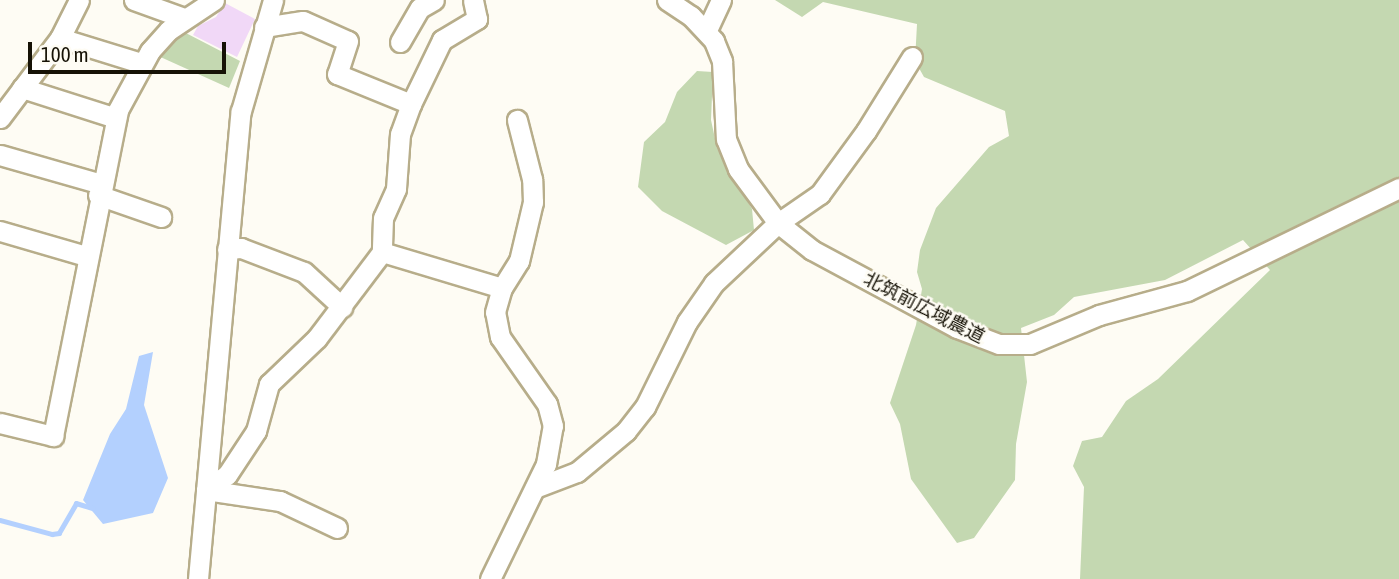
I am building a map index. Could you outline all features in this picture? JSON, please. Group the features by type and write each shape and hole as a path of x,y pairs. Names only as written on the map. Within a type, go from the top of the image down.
{"street":[{"path":"0,118 60,38 79,0"},
{"path":"134,0 184,18"},
{"path":"0,423 53,436 86,256 116,118 141,64 184,18 214,0"},
{"path":"198,579 241,111 273,0"},
{"path":"400,42 420,8 435,0"},
{"path":"206,490 228,475 256,431 269,384 342,307 382,252 383,218 396,189 400,134 411,104 442,40 477,19 473,0"},
{"name":"北筑前広域農道","path":"667,0 707,30 722,61 721,120 726,139 738,169 778,223 812,250 957,328 999,344 1030,344 1099,315 1187,291 1399,188"},
{"path":"707,30 721,0"},
{"path":"264,27 303,21 348,41 337,74 411,104"},
{"path":"60,38 141,64"},
{"path":"535,488 577,472 626,431 645,407 687,322 714,284 778,223 820,194 912,57"},
{"path":"22,88 116,118"},
{"path":"490,579 546,464 554,425 547,404 500,337 495,312 502,288 519,261 533,202 532,179 517,120"},
{"path":"0,155 100,190 161,217"},
{"path":"0,231 86,256"},
{"path":"227,249 241,248 304,272 342,307"},
{"path":"382,252 502,288"},
{"path":"206,490 281,501 337,528"}],"green space":[{"path":"775,0 1399,0 1399,579 1080,579 1084,487 1073,466 1082,441 1102,437 1126,401 1158,379 1270,270 1243,240 1165,280 1074,297 1054,315 1021,328 1027,382 1016,444 1015,480 974,538 957,543 911,479 900,424 890,403 916,325 922,289 917,272 920,250 936,208 989,147 1009,136 1005,111 924,77 915,61 917,24 823,2 802,17"},
{"path":"180,30 240,61 229,88 156,55"},
{"path":"697,71 713,72 711,120 717,148 752,209 754,230 726,245 662,211 638,187 644,142 665,122 677,92"}],"water":[{"path":"153,352 144,405 168,478 153,513 103,524 83,500 110,434 126,409 139,356"}],"building":[{"path":"225,3 255,19 237,57 193,35 198,26 216,17"}],"waterway":[{"path":"0,520 52,534 59,533 76,503 92,508"}]}
